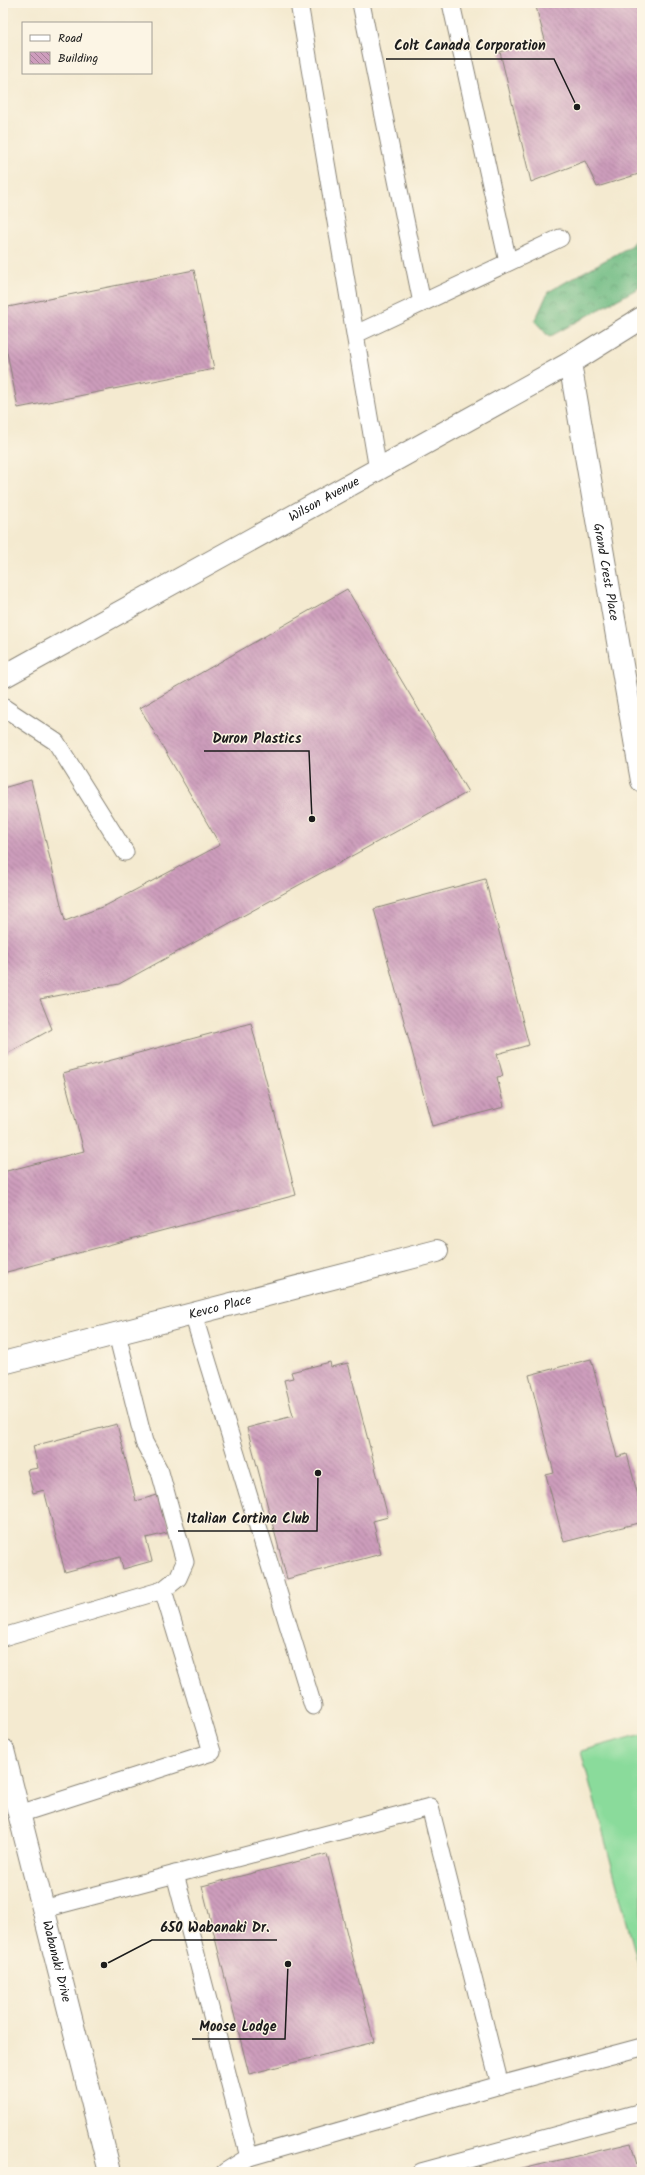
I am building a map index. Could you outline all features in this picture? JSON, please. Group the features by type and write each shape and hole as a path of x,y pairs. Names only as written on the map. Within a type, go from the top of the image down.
{"street":[{"name":"Wilson Avenue","path":"3,677 570,363 642,318"},
{"name":"Grand Crest Place","path":"570,363 642,781"},
{"name":"Kevco Place","path":"3,1363 437,1252"},
{"name":"Wabanaki Drive","path":"3,1750 110,2172"}],"lane":[{"path":"299,3 378,470"},
{"path":"361,3 422,303"},
{"path":"451,3 508,262"},
{"path":"356,334 560,238"},
{"path":"3,706 56,742 125,852"},
{"path":"194,1314 313,1706"},
{"path":"3,1637 163,1590 178,1578 185,1562 160,1472 144,1442 117,1334"},
{"path":"19,1814 212,1752 163,1590"},
{"path":"43,1909 430,1807 500,2085"},
{"path":"175,1874 249,2157"},
{"path":"225,2172 249,2157 642,2046"},
{"path":"421,2172 642,2112"}],"green space":[{"path":"642,233 642,286 549,337 535,321 548,292 629,247"},
{"path":"642,1734 642,1978 581,1751"}],"building":[{"path":"535,3 642,3 642,173 597,187 585,161 531,182 500,52 545,40"},
{"path":"194,270 214,369 18,408 3,332 3,308"},
{"path":"347,589 468,792 119,984 40,999 52,1029 3,1056 3,788 31,780 65,921 107,905 220,845 140,708"},
{"path":"485,879 529,1045 497,1054 503,1076 497,1077 504,1107 432,1126 374,909"},
{"path":"251,1023 296,1195 3,1273 3,1172 84,1151 63,1073"},
{"path":"591,1359 617,1457 627,1454 642,1511 642,1522 564,1542 546,1475 554,1473 529,1375"},
{"path":"330,1362 331,1367 348,1363 388,1517 373,1521 381,1554 287,1579 247,1428 293,1416 284,1380 293,1378 291,1372"},
{"path":"117,1424 136,1501 161,1494 171,1532 146,1538 152,1561 123,1569 120,1557 65,1572 44,1490 33,1493 27,1470 38,1468 33,1446"},
{"path":"327,1854 374,2042 249,2074 202,1886"},
{"path":"631,2143 639,2172 514,2172 514,2171"}],"place":[{"name":"Colt Canada Corporation","path":"577,107"},
{"name":"Duron Plastics","path":"312,819"},
{"name":"Italian Cortina Club","path":"318,1473"},
{"name":"Moose Lodge","path":"288,1964"},
{"name":"650 Wabanaki Dr.","path":"104,1965"}]}
